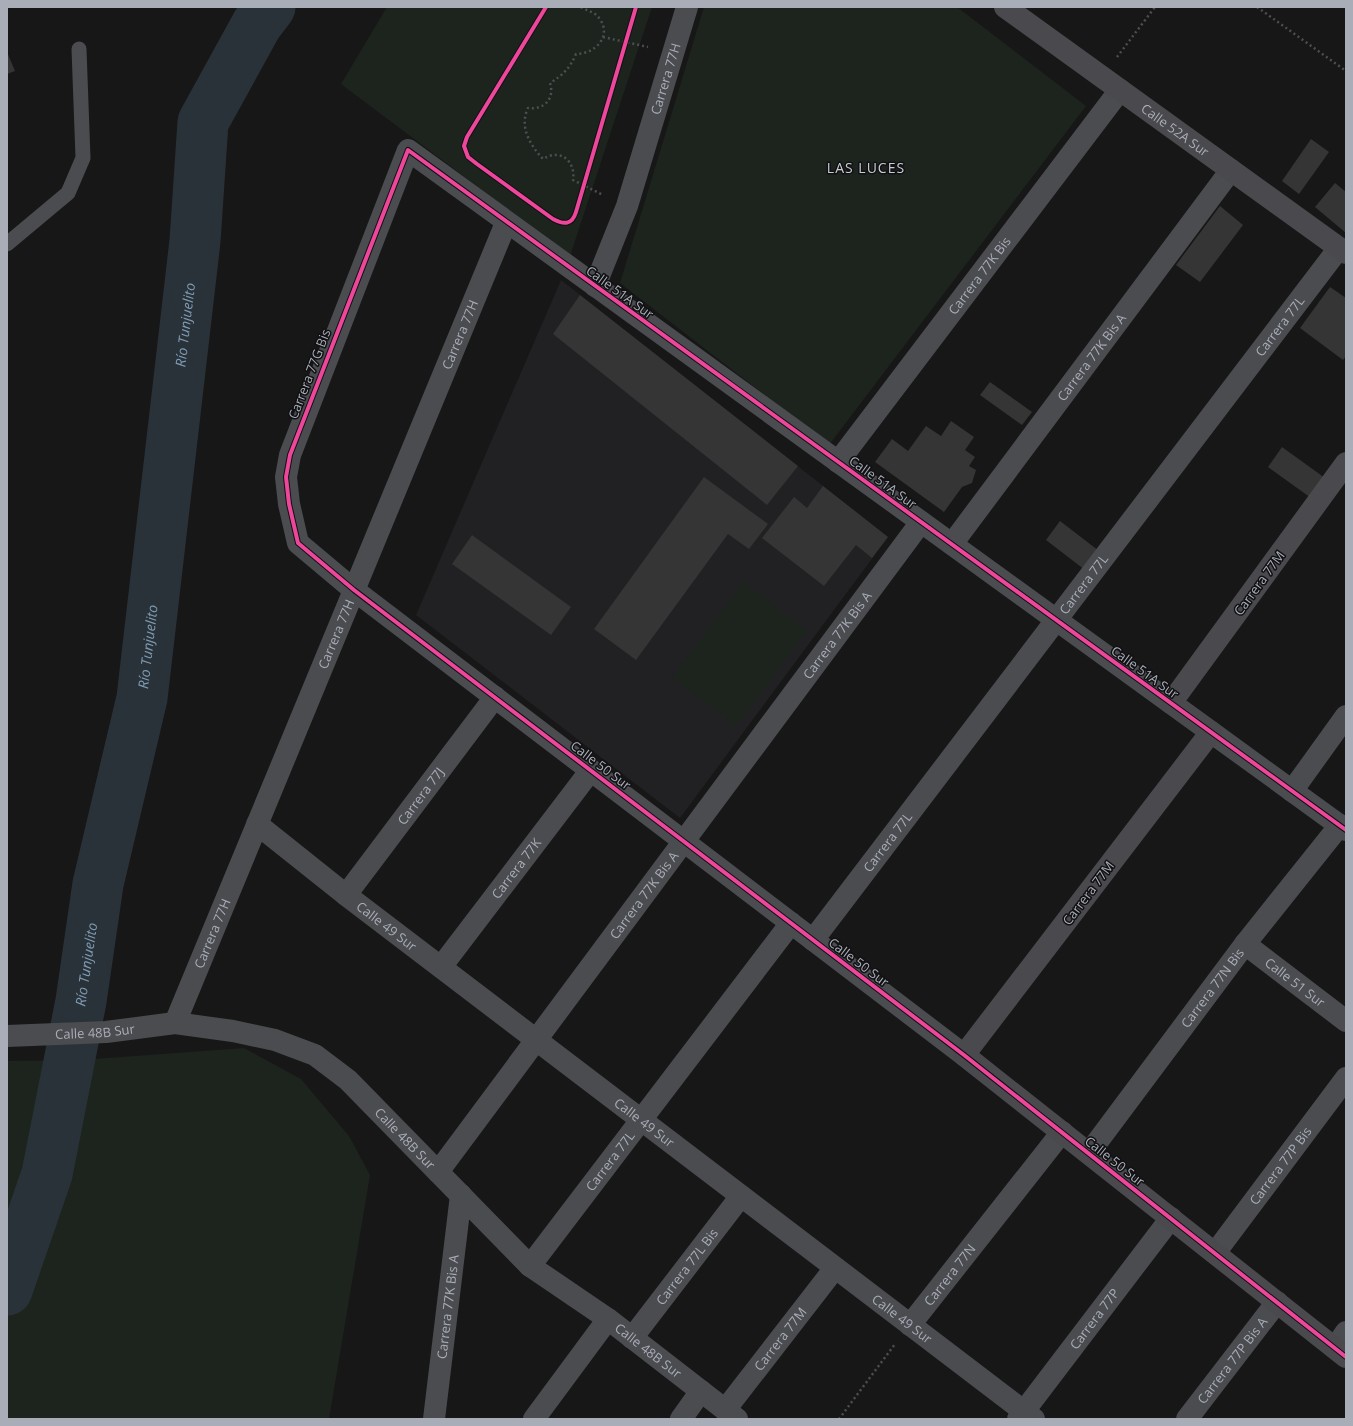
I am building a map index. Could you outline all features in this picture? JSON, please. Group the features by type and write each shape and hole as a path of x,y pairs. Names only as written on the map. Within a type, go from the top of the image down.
{"street":[{"name":"Carrera 77H","path":"595,286 627,206 687,7"},
{"name":"Calle 52A Sur","path":"1005,7 1342,250"},
{"name":"Carrera 77K Bis","path":"838,462 1120,90"},
{"name":"Calle 51A Sur","path":"408,150 506,223 1343,827"},
{"name":"Carrera 77G Bis","path":"354,590 298,543 289,504 286,477 290,455 408,150"},
{"name":"Carrera 77K Bis A","path":"952,544 1230,170"},
{"name":"Carrera 77H","path":"175,1023 506,223"},
{"name":"Carrera 77L","path":"813,940 1056,620 1342,250"},
{"name":"Carrera 77M","path":"1171,703 1346,463"},
{"name":"Carrera 77K Bis A","path":"438,1172 921,522"},
{"name":"Calle 50 Sur","path":"354,590 964,1055 1277,1302 1342,1346"},
{"name":"Carrera 77J","path":"346,895 495,697"},
{"path":"1292,791 1346,716"},
{"name":"Carrera 77M","path":"964,1055 1211,732"},
{"name":"Carrera 77K","path":"441,968 591,770"},
{"name":"Calle 49 Sur","path":"257,824 346,895 742,1196 910,1325 1025,1416"},
{"name":"Carrera 77N Bis","path":"1089,1153 1245,944 1343,827"},
{"name":"Carrera 77L","path":"530,1266 640,1119 791,923"},
{"name":"Calle 51 Sur","path":"1245,944 1346,1021"},
{"name":"Calle 48B Sur","path":"7,1036 106,1032 175,1023 233,1031 275,1040 314,1055 348,1080 530,1266 608,1319 731,1414"},
{"name":"Carrera 77P Bis","path":"1215,1253 1346,1078"},
{"name":"Carrera 77N","path":"910,1325 1062,1132"},
{"name":"Carrera 77K Bis A","path":"434,1419 461,1195"},
{"name":"Carrera 77L Bis","path":"632,1338 742,1196"},
{"name":"Carrera 77P","path":"1025,1416 1171,1218"},
{"name":"Carrera 77M","path":"731,1414 835,1268"},
{"name":"Carrera 77P Bis A","path":"1187,1419 1277,1302"},
{"path":"534,1419 608,1319"},
{"path":"681,1419 701,1391"}],"lane":[{"path":"7,244 68,193 83,158 79,49"}],"path":[{"path":"580,7 594,12 599,17 602,23 603,37 600,43 590,52 576,54 570,67 561,76 550,83 551,94 545,104 540,108 528,108 524,115 524,126 532,147 542,159 554,155 566,158 573,168 573,180 584,187 627,206"},
{"path":"1102,77 1155,7"},
{"path":"1257,7 1346,71"},
{"path":"623,51 628,36"},
{"path":"603,37 674,52"},
{"path":"582,193 586,179"},
{"path":"839,1419 910,1325"}],"shaded area":[{"path":"387,7 652,7 570,256 341,84"},
{"path":"704,7 957,7 1086,106 829,445 620,283"},
{"path":"561,280 888,537 680,818 416,615"},
{"path":"744,582 807,631 736,726 672,677"},
{"path":"244,1048 301,1079 349,1136 370,1175 329,1419 7,1419 7,1061 81,1060"}],"building":[{"path":"7,52 15,71 7,74"},
{"path":"1311,139 1329,152 1299,194 1282,181"},
{"path":"1335,183 1346,192 1346,233 1315,207"},
{"path":"1220,206 1243,225 1200,282 1176,265"},
{"path":"1330,287 1346,298 1346,356 1343,360 1300,328"},
{"path":"580,295 798,466 767,505 553,334"},
{"path":"990,382 1032,412 1022,425 980,395"},
{"path":"951,421 974,437 965,450 975,457 969,466 976,470 972,483 962,487 944,512 875,462 892,439 908,451 926,426 941,436"},
{"path":"1282,447 1325,478 1311,498 1268,467"},
{"path":"704,477 768,524 749,549 728,534 636,660 594,629"},
{"path":"823,486 888,537 872,558 856,545 824,586 762,538 794,497 807,508"},
{"path":"1060,521 1099,551 1085,570 1046,540"},
{"path":"472,535 571,607 551,635 452,564"}],"waterway":[{"name":"Río Tunjuelito","path":"7,1290 47,1174 81,1001 98,884 142,698 195,241 203,122 257,24 270,7"}],"cycle path":[{"path":"546,7 467,137 464,146 468,157 477,164 553,219 564,223 570,222 576,212 636,7"},
{"path":"1346,830 408,150 290,455 286,477 289,504 298,543 354,590 964,1055 1346,1357"}],"district":[{"name":"LAS LUCES","path":"866,168"}]}
